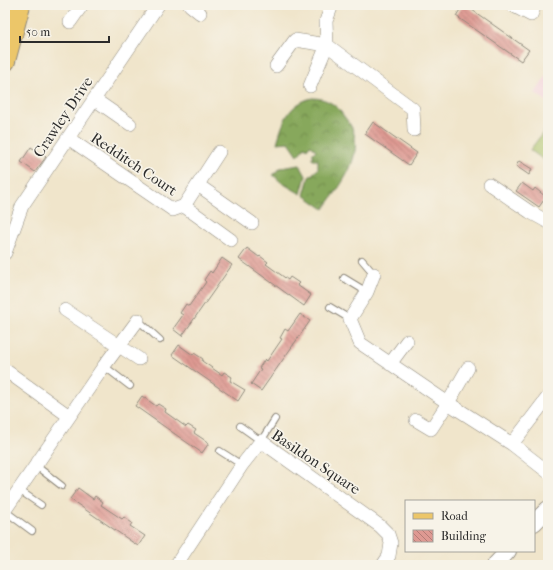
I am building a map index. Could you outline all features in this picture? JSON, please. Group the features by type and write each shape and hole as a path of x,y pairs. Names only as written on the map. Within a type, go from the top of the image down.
{"main road":[{"path":"5,61 20,5"}],"street":[{"path":"70,22 82,5"},
{"name":"Crawley Drive","path":"5,253 22,206 158,5"},
{"path":"310,86 327,45 326,21 332,5"},
{"path":"512,5 531,15 535,5"},
{"path":"276,66 295,40 327,45 413,109 414,130"},
{"path":"94,99 130,124"},
{"name":"Redditch Court","path":"68,138 173,210 184,206 219,152"},
{"path":"490,184 530,212 548,222"},
{"name":"Redditch Court","path":"198,185 252,223"},
{"name":"Redditch Court","path":"184,206 231,240"},
{"path":"374,274 367,292 350,319 360,343 448,403 512,444 548,472"},
{"path":"65,310 139,359"},
{"path":"5,511 69,416 138,320"},
{"path":"390,364 407,341"},
{"path":"416,420 431,429 468,368"},
{"path":"5,370 69,416"},
{"path":"512,444 548,397"},
{"name":"Basildon Square","path":"176,565 242,465 261,441 380,526 388,534 391,543 389,556 383,565"},
{"path":"535,522 548,509"},
{"path":"496,565 507,552"}],"lane":[{"path":"362,260 374,274"},
{"path":"344,278 367,292"},
{"path":"330,307 350,319"},
{"path":"138,320 160,340"},
{"path":"104,366 130,386"},
{"path":"240,426 261,441 275,419"},
{"path":"220,451 242,465"},
{"path":"35,465 62,486"},
{"path":"18,490 41,505"},
{"path":"5,511 32,531"}],"shaded area":[{"path":"548,74 548,102 535,93"}],"green space":[{"path":"312,98 326,100 337,108 351,126 355,139 353,161 343,181 324,209 304,195 309,177 318,169 318,160 313,160 311,158 314,156 312,154 316,150 310,145 307,149 305,147 298,155 289,142 277,143 284,121 292,109 304,101"},
{"path":"548,126 548,163 530,150"},
{"path":"300,165 306,176 301,194 282,183 273,175 280,168"}],"building":[{"path":"463,5 529,50 521,61 456,16"},
{"path":"373,122 417,153 409,165 365,134"},
{"path":"31,147 46,157 35,172 21,162"},
{"path":"519,161 532,169 529,175 516,166"},
{"path":"522,183 533,191 535,188 546,197 539,207 516,191"},
{"path":"247,248 268,262 266,264 288,280 290,277 299,283 297,285 311,295 304,306 239,259"},
{"path":"222,258 232,265 182,336 173,329 183,315 180,313 186,304 189,306 206,282 204,280 210,271 212,273"},
{"path":"300,314 310,321 261,391 251,384 261,369 259,368 265,359 267,361 282,339 280,338 285,329 288,331"},
{"path":"179,345 193,355 194,353 203,359 202,361 222,375 224,372 232,377 230,381 245,390 238,401 172,355"},
{"path":"142,396 156,406 158,404 166,409 165,412 186,427 188,425 196,430 194,433 209,443 202,453 135,406"},
{"path":"78,488 93,499 95,496 103,502 101,505 122,519 124,517 132,523 130,526 145,536 138,546 70,499"}]}
